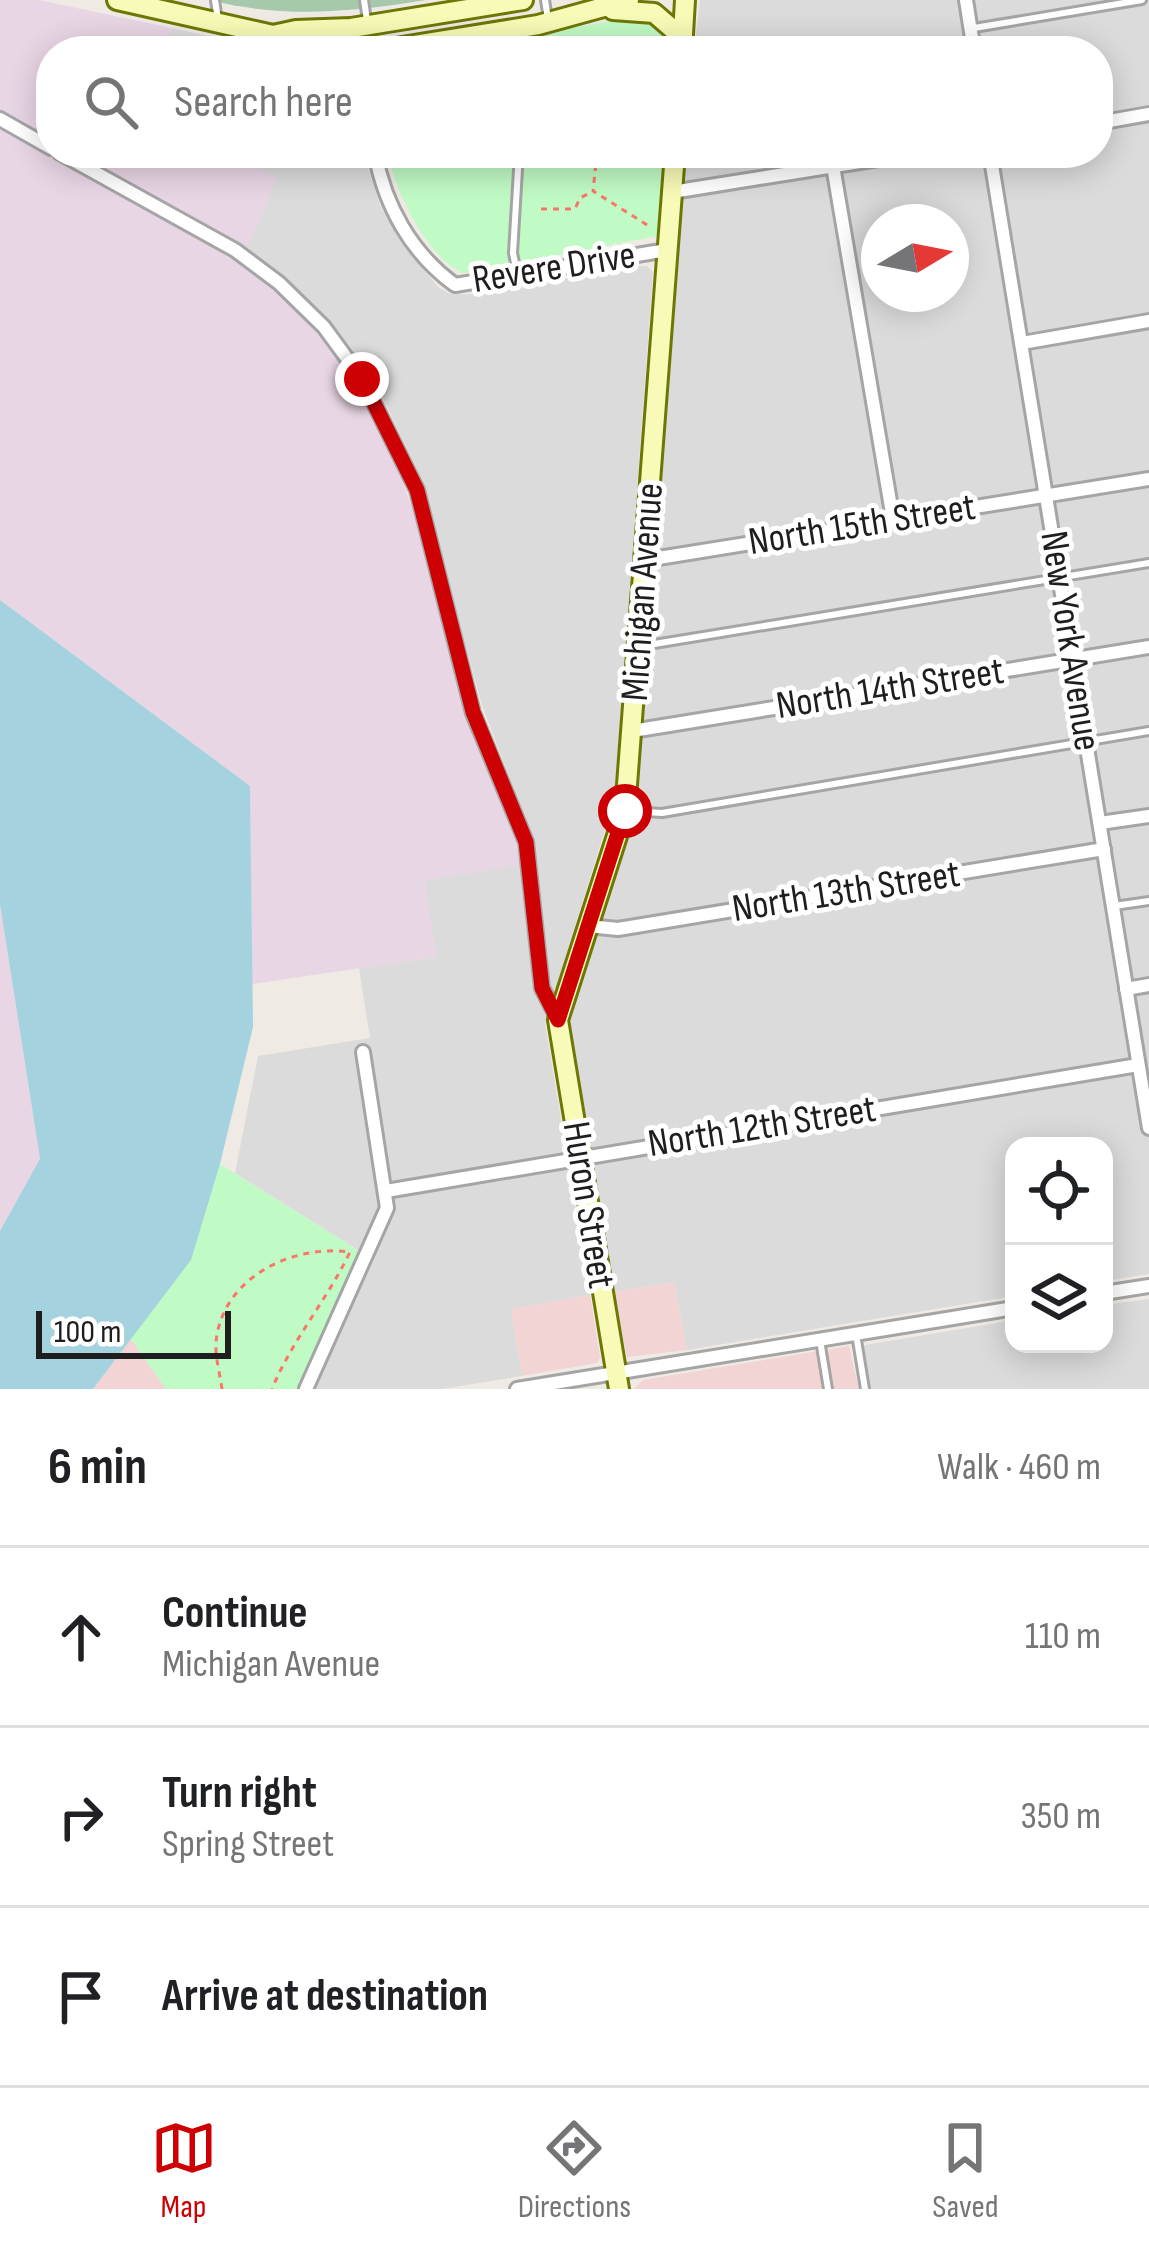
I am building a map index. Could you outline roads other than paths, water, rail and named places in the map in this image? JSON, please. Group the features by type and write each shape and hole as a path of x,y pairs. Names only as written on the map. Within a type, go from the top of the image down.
{"street":[{"path":"116,0 273,35 523,0"},
{"path":"469,36 548,23 629,0"},
{"path":"683,36 686,0"},
{"path":"966,0 971,36"},
{"path":"596,9 655,13 674,36"},
{"path":"359,36 360,26"},
{"path":"1113,120 1149,114"},
{"path":"0,119 36,139"},
{"path":"87,168 236,250 265,272 324,327 362,379 417,490 473,712 526,842 542,988 558,1020"},
{"name":"Revere Drive","path":"379,168 389,203 433,269 455,285 667,250"},
{"name":"Michigan Avenue","path":"558,1020 625,811 674,168"},
{"path":"672,192 821,168"},
{"path":"833,168 893,519"},
{"name":"New York Avenue","path":"993,168 1149,1128"},
{"path":"1022,343 1149,321"},
{"name":"North 15th Street","path":"646,560 1149,479"},
{"name":"North 14th Street","path":"632,731 1149,647"},
{"path":"1100,823 1149,816"},
{"name":"North 13th Street","path":"588,926 618,929 1104,849"},
{"path":"1126,989 1149,985"},
{"name":"Huron Street","path":"558,1020 617,1381"},
{"path":"306,1389 387,1208 363,1052"},
{"name":"North 12th Street","path":"386,1191 1138,1065"},
{"path":"1113,1292 1149,1286"},
{"path":"517,1389 617,1381 1005,1309"}],"lane":[{"path":"215,0 219,23"},
{"path":"360,26 364,0"},
{"path":"545,0 548,23"},
{"path":"970,28 1142,0"},
{"path":"517,276 513,253 518,168"},
{"path":"639,646 1149,563"},
{"path":"625,811 662,814 1149,731"},
{"path":"1114,906 1149,901"},
{"path":"856,1334 865,1389"},
{"path":"820,1340 828,1389"}],"water":[{"path":"0,600 250,786 253,1027 220,1164 191,1260 93,1389 0,1389 0,1231 40,1159 0,904"}]}
